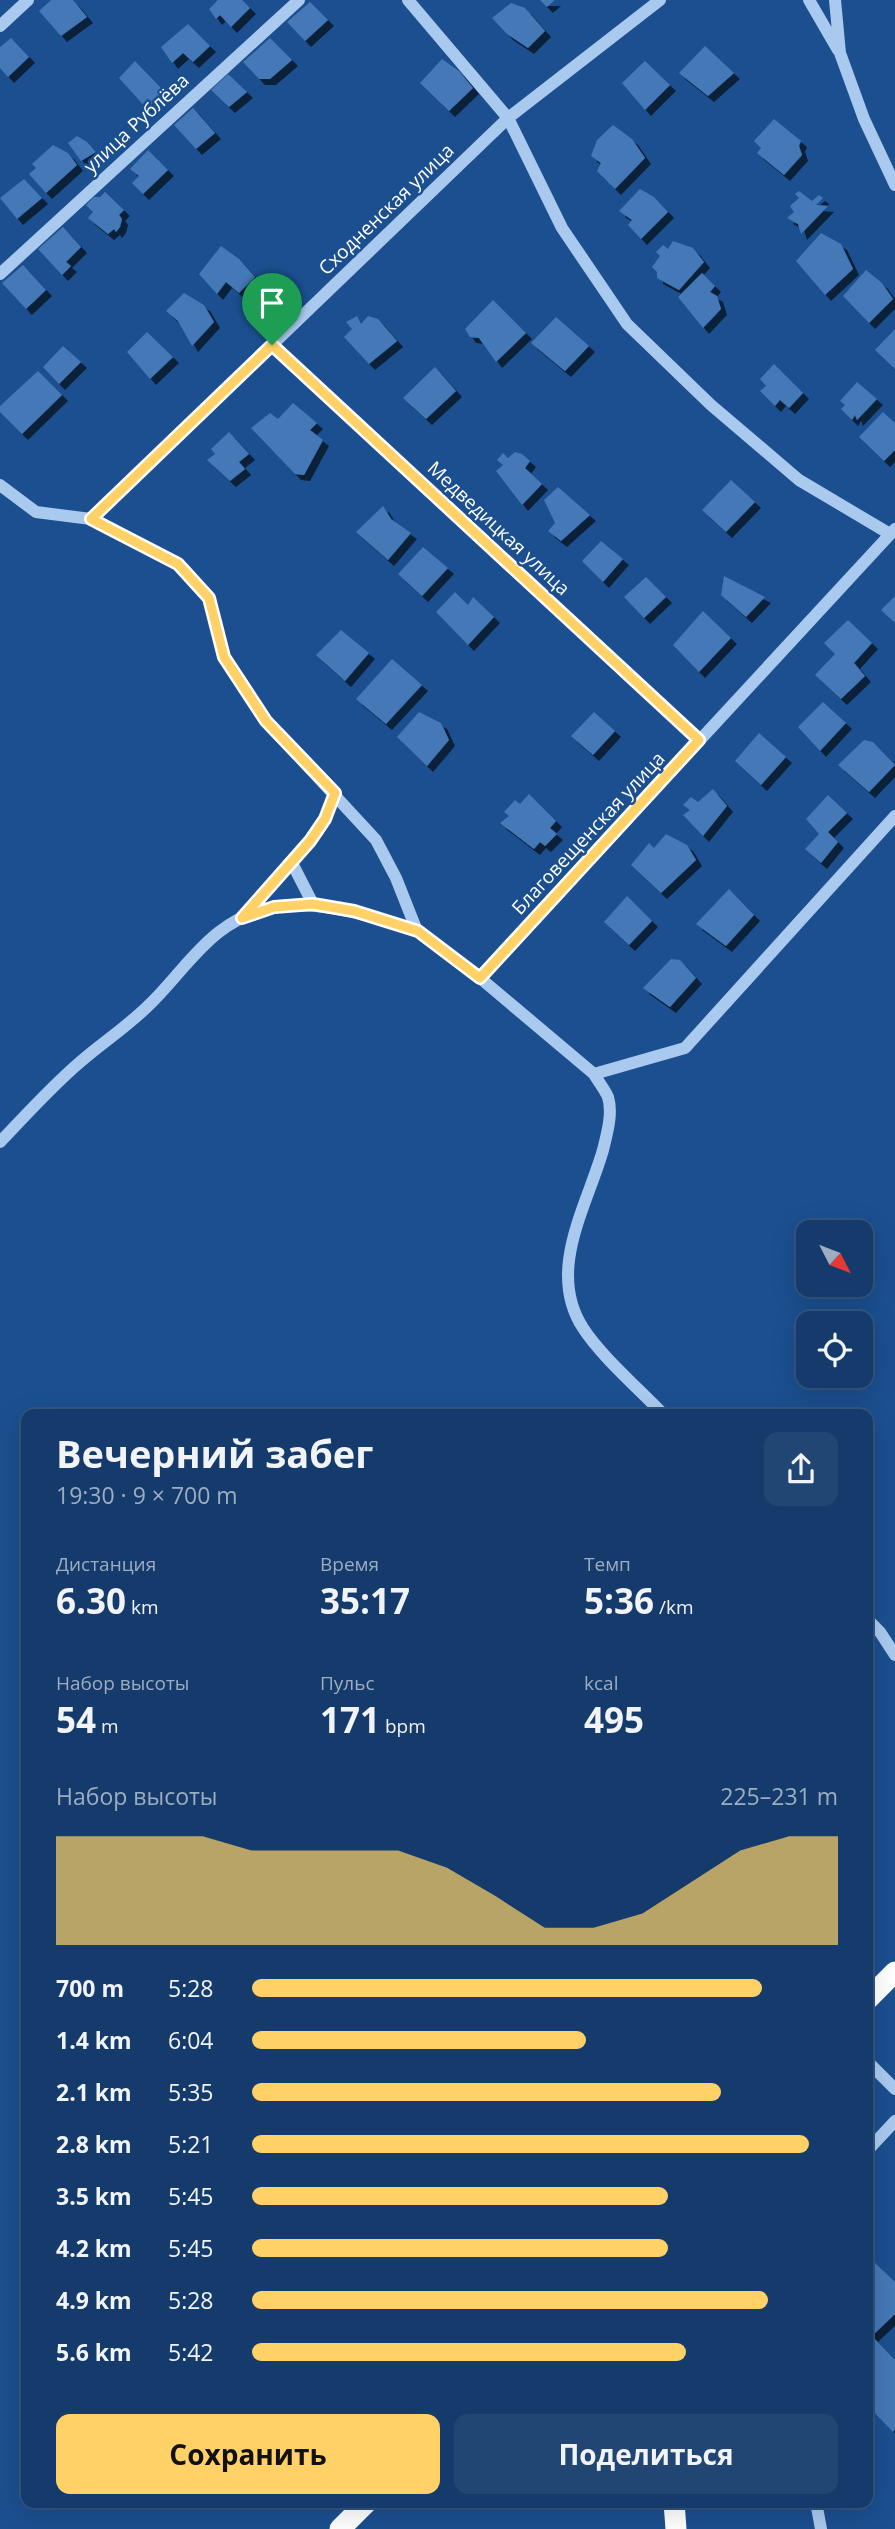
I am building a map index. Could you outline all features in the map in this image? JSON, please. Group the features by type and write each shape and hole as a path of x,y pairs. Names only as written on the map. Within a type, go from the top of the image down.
{"highway":[{"path":"873,1994 895,1972"},
{"path":"340,2529 361,2508"},
{"path":"674,2508 676,2529"}],"street":[{"path":"0,26 28,0"},
{"name":"улица Рублёва","path":"0,274 299,0"},
{"path":"408,0 508,118 562,228 627,324 711,405 799,480 892,531"},
{"name":"Сходненская улица","path":"91,519 508,118 660,0"},
{"path":"809,0 840,53 864,119 895,185"},
{"path":"835,0 840,53"},
{"name":"Медведицкая улица","path":"272,345 699,740"},
{"path":"0,485 36,512 91,519 178,564 209,598 224,657 266,721 335,793 376,841 396,877 418,931"},
{"name":"Благовещенская улица","path":"480,978 892,531"},
{"path":"242,918 310,841 325,819 335,793"},
{"path":"594,1074 685,1048 895,816"},
{"path":"291,861 313,904"},
{"path":"0,1142 77,1064 148,1007 219,932 242,918 274,907 313,904 354,911 418,931 480,978 594,1074 608,1098 609,1130 574,1232 567,1264 569,1295 583,1327 617,1368 658,1409"},
{"path":"873,1625 895,1655"},
{"path":"873,2067 895,2090"},
{"path":"873,2145 895,2121"},
{"path":"817,2508 821,2529"}],"building":[{"path":"51,0 73,0 87,17 61,36 39,11"},
{"path":"218,0 242,0 250,8 231,27 220,15 216,19 209,9"},
{"path":"540,0 555,0 547,7"},
{"path":"310,2 328,20 305,41 287,22"},
{"path":"511,3 525,8 545,31 528,48 507,34 492,18"},
{"path":"188,24 210,46 193,62 183,53 172,63 161,47"},
{"path":"11,38 29,57 8,77 0,68 0,47"},
{"path":"270,38 292,60 270,79 259,79 243,62"},
{"path":"705,46 734,73 708,96 679,73"},
{"path":"442,59 459,71 473,88 449,111 420,83"},
{"path":"135,61 165,92 147,109 119,78"},
{"path":"645,61 670,85 645,110 622,83"},
{"path":"228,74 247,92 229,107 211,90"},
{"path":"193,108 215,133 196,149 174,125"},
{"path":"774,119 801,141 799,146 802,155 784,175 757,153 761,148 754,141"},
{"path":"613,125 632,139 645,158 615,189 597,171 601,163 591,156 597,140"},
{"path":"77,136 96,152 81,161 68,143"},
{"path":"53,145 68,153 77,165 46,193 29,174 36,168 32,164"},
{"path":"148,150 168,170 143,194 132,183 139,176 130,169"},
{"path":"24,179 42,198 17,219 0,198"},
{"path":"640,189 654,197 668,212 641,239 628,225 632,220 619,211"},
{"path":"799,191 812,201 819,195 823,198 816,205 828,206 801,234 798,224 787,218 794,212 790,206 799,198 795,194"},
{"path":"105,192 124,210 119,215 122,219 120,227 116,232 114,229 108,234 88,218 93,212 86,205"},
{"path":"63,227 81,247 66,262 71,266 62,275 38,249"},
{"path":"821,233 841,244 853,269 825,295 796,261"},
{"path":"673,241 693,248 704,262 679,290 657,278 657,272 652,267 660,256 656,252 663,245 668,249"},
{"path":"221,246 239,259 255,277 239,293 226,282 217,294 199,274"},
{"path":"23,265 46,290 26,309 2,283"},
{"path":"866,270 882,283 893,299 869,323 843,296"},
{"path":"702,273 715,286 710,292 717,296 721,309 703,328 678,297"},
{"path":"184,293 204,305 214,322 192,346 178,321 166,311"},
{"path":"493,300 526,333 496,362 479,338 470,337 465,329"},
{"path":"357,316 361,324 368,316 378,319 397,341 369,364 344,337 352,329 346,322"},
{"path":"556,317 589,346 565,371 531,343"},
{"path":"895,329 895,369 875,350"},
{"path":"147,332 173,357 150,379 127,352"},
{"path":"63,346 81,362 59,384 43,367"},
{"path":"774,364 803,393 789,408 780,400 775,406 760,391 766,386 760,379"},
{"path":"435,367 456,391 426,419 403,398"},
{"path":"38,371 62,395 22,434 0,412 0,406"},
{"path":"857,382 877,399 857,420 855,415 852,420 841,409 845,405 840,401"},
{"path":"293,403 317,423 310,430 323,440 304,475 295,474 251,428 270,413 278,419"},
{"path":"883,412 895,423 895,450 884,461 859,437"},
{"path":"229,432 249,454 239,462 245,469 230,481 207,460 215,454 211,449"},
{"path":"515,452 530,461 525,468 542,484 522,505 496,471 503,465 497,460 503,453 508,458"},
{"path":"731,480 755,502 726,532 702,510"},
{"path":"558,487 590,515 561,541 548,531 555,523 544,500"},
{"path":"383,506 391,519 411,533 388,560 356,532"},
{"path":"601,541 623,559 603,582 582,561"},
{"path":"423,547 448,568 422,596 398,574"},
{"path":"724,576 765,597 746,617 721,595"},
{"path":"646,577 666,597 644,618 624,597"},
{"path":"455,592 468,605 473,597 494,617 468,645 436,612"},
{"path":"895,596 895,623 881,610"},
{"path":"703,611 731,638 699,672 673,645"},
{"path":"848,620 872,643 854,663 865,676 841,699 815,675 835,654 824,643"},
{"path":"341,630 369,653 345,681 316,655"},
{"path":"392,659 422,685 386,724 356,699"},
{"path":"823,702 846,723 820,751 798,727"},
{"path":"419,712 441,723 449,740 427,766 397,737"},
{"path":"594,712 615,731 593,755 571,736"},
{"path":"759,733 786,757 761,785 735,761"},
{"path":"864,740 873,742 895,765 869,792 838,765"},
{"path":"713,789 727,806 703,836 683,815 690,810 683,805 691,797 698,802"},
{"path":"529,794 556,821 550,828 557,834 545,846 540,842 534,849 500,823 509,816 504,812 515,800 520,804"},
{"path":"828,795 847,813 828,832 838,842 821,863 805,849 819,834 806,819"},
{"path":"666,834 687,845 696,860 661,893 631,865 649,843 654,848"},
{"path":"729,889 754,915 726,946 696,924"},
{"path":"627,896 652,921 629,945 604,922"},
{"path":"671,959 680,960 696,978 670,1007 643,988"},
{"path":"873,2263 895,2282 895,2314 873,2335"},
{"path":"873,2337 895,2360 893,2432 873,2411"}],"route":[{"path":"272,345 699,740 480,978 418,931 354,911 313,904 274,907 242,918 310,841 325,819 335,793 266,721 224,657 209,598 178,564 91,519 272,345"}]}
